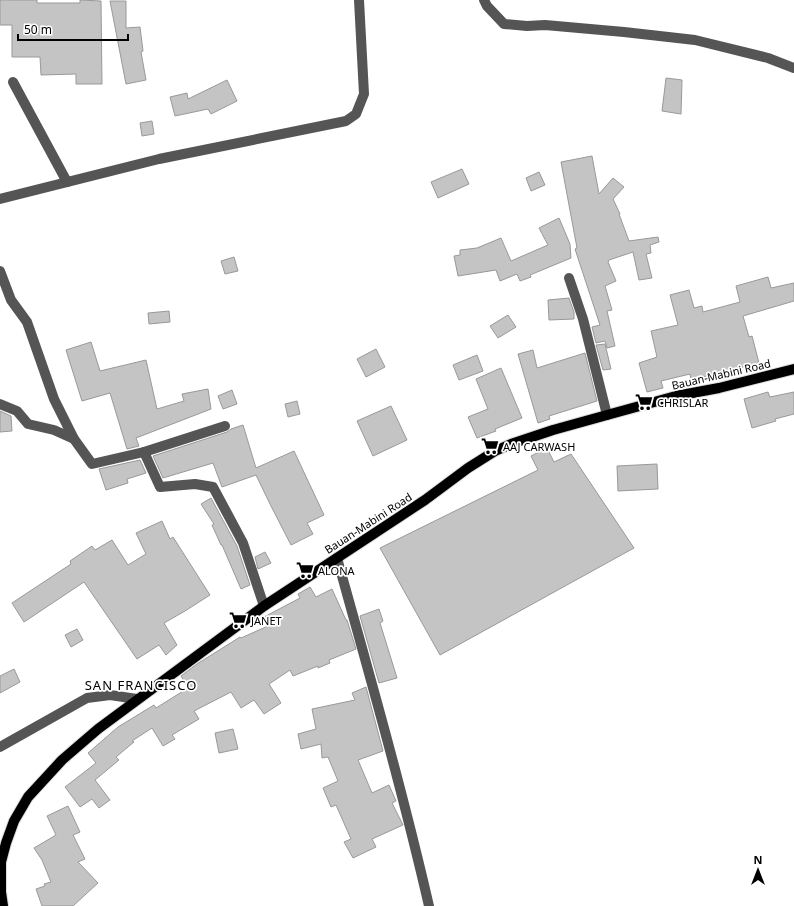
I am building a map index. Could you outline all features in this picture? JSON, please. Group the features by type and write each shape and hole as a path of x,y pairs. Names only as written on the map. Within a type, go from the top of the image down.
{"main road":[{"name":"Bauan-Mabini Road","path":"3,906 1,892 1,862 14,821 28,797 62,760 98,729 264,606 425,500 468,468 512,444 553,430 676,396 719,388 794,369"}],"street":[{"path":"0,199 159,159 346,121 356,114 364,94 359,0"},
{"path":"484,0 487,6 504,24 527,26 545,25 695,40 768,58 794,68"},
{"path":"13,82 68,182"},
{"path":"0,271 11,300 27,322 54,399 74,439 92,464 144,452 225,426"},
{"path":"569,278 583,319 607,415"},
{"path":"0,404 17,411 28,424 54,430 74,439"},
{"path":"144,452 160,487 195,484 213,487 243,543 264,606"},
{"path":"336,558 386,735 415,845 429,906"},
{"path":"0,747 87,698 110,695 137,699"}],"building":[{"path":"0,0 37,0 37,3 80,3 80,0 101,1 102,84 76,84 76,74 41,75 40,57 12,57 12,25 0,25"},
{"path":"110,1 126,1 126,28 140,27 143,51 141,52 146,80 126,84"},
{"path":"666,78 682,80 681,114 662,111"},
{"path":"227,80 237,101 211,114 208,109 175,116 170,97 187,93 188,99"},
{"path":"152,121 154,134 142,136 140,123"},
{"path":"592,156 599,194 613,178 624,187 613,199 620,214 629,241 658,237 659,242 650,245 651,253 646,254 652,278 639,280 633,252 609,260 608,262 616,281 605,286 612,310 607,311 615,346 607,348 605,341 596,343 592,327 600,325 575,249 577,248 561,162"},
{"path":"462,169 469,184 438,198 431,182"},
{"path":"539,172 545,185 531,191 526,178"},
{"path":"559,218 570,244 571,258 530,275 531,277 520,281 517,274 500,281 496,270 458,276 454,256 460,255 460,250 477,248 501,238 511,261 548,245 539,228"},
{"path":"234,257 238,271 225,274 221,261"},
{"path":"768,277 771,288 794,283 794,301 743,316 749,337 752,336 759,363 691,380 690,374 661,381 663,388 647,392 639,363 657,357 651,331 678,325 670,295 689,290 694,308 702,306 703,312 740,302 736,286"},
{"path":"569,298 574,312 574,319 549,320 548,300"},
{"path":"169,311 170,322 149,324 148,313"},
{"path":"508,315 516,327 498,338 490,326"},
{"path":"91,342 100,371 146,360 157,409 184,401 182,394 208,389 211,409 136,438 139,446 127,449 110,393 82,401 66,350"},
{"path":"605,344 611,369 603,370 596,345"},
{"path":"376,349 385,367 366,377 357,359"},
{"path":"533,350 537,368 585,353 597,401 549,416 550,419 538,423 518,354"},
{"path":"477,355 483,371 459,380 453,365"},
{"path":"501,368 522,418 495,429 496,431 477,438 468,417 488,409 476,379"},
{"path":"232,390 237,404 223,409 218,396"},
{"path":"768,392 770,397 794,392 794,414 775,419 776,421 752,428 744,399"},
{"path":"297,401 300,414 288,417 285,404"},
{"path":"391,406 407,440 373,456 357,421"},
{"path":"0,411 11,416 12,431 0,432"},
{"path":"243,425 256,468 294,451 324,515 307,523 313,534 291,545 256,475 222,487 213,463 163,478 153,456 227,432"},
{"path":"547,448 554,462 571,454 634,548 440,655 380,548 538,470 531,456"},
{"path":"140,460 146,473 127,479 128,483 106,490 99,469"},
{"path":"657,464 658,489 618,491 617,466"},
{"path":"211,498 237,546 250,585 241,589 212,525 214,524 201,504"},
{"path":"162,521 170,539 173,537 210,595 164,623 177,645 166,655 159,645 137,659 84,582 24,622 12,603 71,564 70,561 92,546 95,550 112,540 128,565 146,554 136,533"},
{"path":"265,552 271,563 258,569 255,557"},
{"path":"310,587 316,597 332,589 347,620 356,649 329,660 330,663 293,676 290,670 269,684 281,703 264,714 254,700 241,708 231,692 194,711 199,719 172,735 175,739 163,746 152,728 132,741 134,742 116,757 119,760 95,780 110,800 99,808 92,799 80,807 65,787 96,763 88,753 118,727 154,705 156,708 188,688 181,676 240,637 241,638 268,626 264,617 300,598 298,594"},
{"path":"379,609 383,621 380,623 397,678 379,683 360,616"},
{"path":"77,629 83,640 71,647 65,635"},
{"path":"14,669 20,682 0,693 0,676"},
{"path":"366,687 383,751 358,760 372,793 389,785 396,801 392,803 403,825 372,839 376,847 353,858 344,842 351,839 336,805 331,807 323,788 338,781 328,757 322,758 321,744 301,749 298,734 316,729 312,709 355,700 352,693"},
{"path":"233,729 238,749 219,753 215,733"},
{"path":"68,806 80,832 73,835 85,859 78,862 98,883 73,906 42,906 36,889 51,882 42,860 34,848 56,835 47,816"}],"place":[{"name":"CHRISLAR","path":"644,402"},
{"name":"AAJ CARWASH","path":"490,446"},
{"name":"ALONA","path":"305,570"},
{"name":"JANET","path":"238,620"}],"district":[{"name":"SAN FRANCISCO","path":"141,685"}]}
